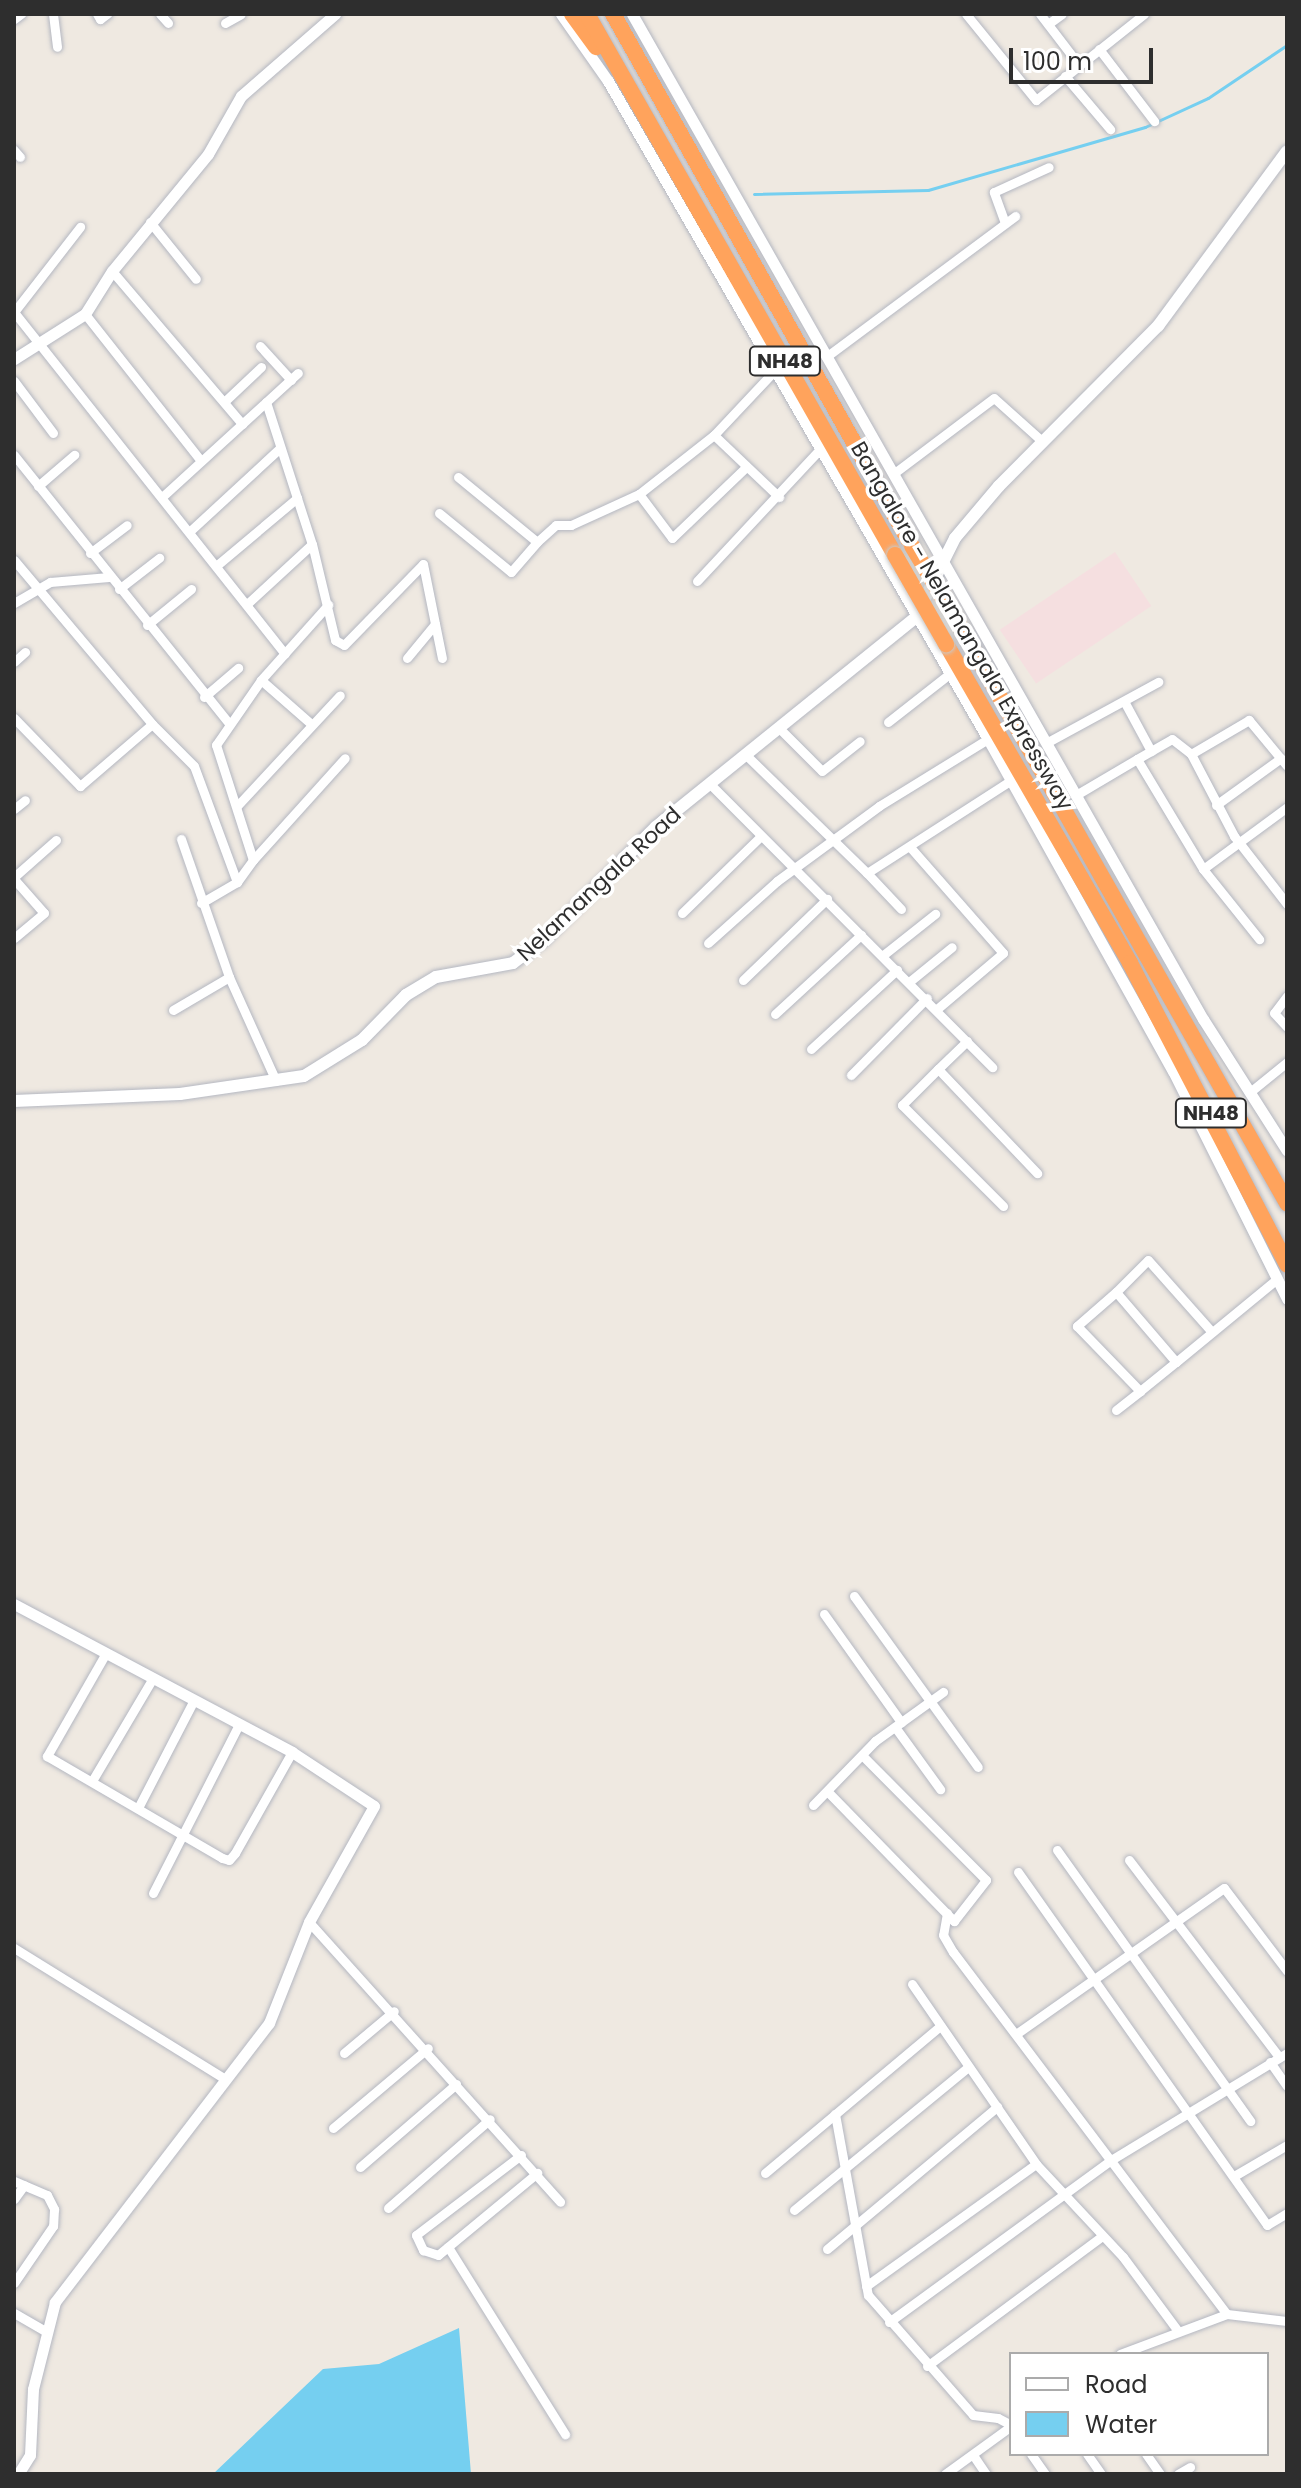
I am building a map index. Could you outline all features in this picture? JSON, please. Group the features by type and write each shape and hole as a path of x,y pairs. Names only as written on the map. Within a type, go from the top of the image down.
{"highway":[{"path":"572,14 623,79"},
{"name":"Bangalore - Nelamangala Expressway","path":"587,14 1137,975 1282,1272"},
{"name":"Bangalore - Nelamangala Expressway","path":"617,19 912,546 1287,1203"}],"main road":[{"path":"915,618 943,560 999,486 1158,326 1287,151"},
{"name":"Nelamangala Road","path":"14,1101 180,1094 304,1076 362,1040 406,995 436,977 513,963 544,940 656,827 915,618"}],"street":[{"path":"14,19 21,14"},
{"path":"53,14 57,47"},
{"path":"97,14 100,19 107,14"},
{"path":"160,14 168,23"},
{"path":"225,23 241,14"},
{"path":"14,359 85,314 112,271 208,154 241,96 335,14"},
{"path":"561,14 608,81 915,618 988,739 1282,1272 1287,1299"},
{"path":"632,14 1046,743 1287,1151"},
{"path":"966,14 1036,100 1144,14"},
{"path":"1040,14 1079,65"},
{"path":"1048,24 1062,14"},
{"path":"1099,49 1154,121"},
{"path":"1065,76 1110,129"},
{"path":"1005,223 994,192 1049,167"},
{"path":"826,357 1015,216"},
{"path":"150,222 196,279"},
{"path":"80,227 14,312 41,342 285,654"},
{"path":"112,271 242,424"},
{"path":"85,314 201,461"},
{"path":"162,497 295,376 260,346"},
{"path":"224,402 261,367"},
{"path":"439,513 511,572 556,525 571,525 639,494 714,435 774,371"},
{"path":"14,381 53,433"},
{"path":"893,474 994,398 1043,442"},
{"path":"266,402 312,544 335,640 344,645 423,564 442,658"},
{"path":"714,435 779,497"},
{"path":"189,532 280,448"},
{"path":"697,581 779,497 819,450"},
{"path":"14,455 204,697 229,723"},
{"path":"38,486 74,455"},
{"path":"639,494 672,538 746,467"},
{"path":"458,477 537,542"},
{"path":"216,566 297,498"},
{"path":"90,553 127,525"},
{"path":"247,604 312,544"},
{"path":"119,589 159,558"},
{"path":"14,560 152,724 194,766 237,882"},
{"path":"14,603 37,588 73,578 109,577"},
{"path":"147,625 191,589"},
{"path":"253,860 216,745 261,680 328,605"},
{"path":"407,658 435,624"},
{"path":"14,662 25,652"},
{"path":"204,697 238,668"},
{"path":"888,722 948,675"},
{"path":"261,680 311,724"},
{"path":"1046,743 1158,682"},
{"path":"237,806 340,695"},
{"path":"1124,701 1151,751"},
{"path":"14,718 80,786 152,724"},
{"path":"1191,754 1249,720 1284,762 1216,805"},
{"path":"780,729 822,771 860,741"},
{"path":"708,943 879,806 988,739"},
{"path":"1076,795 1172,739 1191,754 1216,805 1240,843 1287,904"},
{"path":"746,755 901,909"},
{"path":"201,903 237,882 345,758"},
{"path":"1137,759 1203,869 1259,939"},
{"path":"867,873 1010,781"},
{"path":"710,784 760,837 927,998 992,1067"},
{"path":"14,809 25,800"},
{"path":"1203,869 1287,807"},
{"path":"682,913 760,837"},
{"path":"181,839 229,977 276,1081"},
{"path":"14,938 44,913 14,878 56,840"},
{"path":"910,847 1003,953 937,1009"},
{"path":"743,980 827,899"},
{"path":"882,956 935,914"},
{"path":"775,1014 861,935"},
{"path":"909,982 952,947"},
{"path":"811,1049 897,970"},
{"path":"173,1010 229,977"},
{"path":"1287,996 1274,1013 1287,1027"},
{"path":"851,1075 927,998"},
{"path":"967,1041 902,1105 1003,1206"},
{"path":"1250,1092 1287,1062"},
{"path":"938,1069 1037,1173"},
{"path":"1140,1391 1077,1326 1148,1260 1212,1332"},
{"path":"1116,1410 1282,1272"},
{"path":"1116,1292 1176,1362"},
{"path":"854,1596 978,1767"},
{"path":"14,1604 292,1752 374,1806 309,1922 269,2023 55,2302 33,2389 30,2455 18,2474"},
{"path":"824,1614 940,1789"},
{"path":"106,1653 47,1756 182,1835 229,1860 292,1752"},
{"path":"92,1781 153,1678"},
{"path":"813,1805 862,1755 943,1692"},
{"path":"138,1808 194,1700"},
{"path":"153,1893 239,1724"},
{"path":"827,1791 954,1921 986,1880 862,1755"},
{"path":"1057,1850 1250,2121"},
{"path":"1129,1860 1279,2057 1287,2086"},
{"path":"1018,1872 1267,2225 1287,2213"},
{"path":"1016,2034 1224,1888 1287,1971"},
{"path":"947,1913 943,1935 1227,2314"},
{"path":"309,1922 428,2048 560,2202"},
{"path":"14,1948 225,2079"},
{"path":"912,1984 1036,2164 1068,2195 1178,2331"},
{"path":"344,2053 394,2011"},
{"path":"765,2173 939,2027"},
{"path":"333,2128 428,2048"},
{"path":"889,2322 1068,2195 1111,2160 1279,2057"},
{"path":"794,2210 968,2067"},
{"path":"360,2167 456,2084"},
{"path":"827,2249 997,2107"},
{"path":"835,2114 866,2286 889,2322 973,2415 998,2418 1009,2425"},
{"path":"388,2208 490,2119"},
{"path":"1234,2176 1287,2145"},
{"path":"521,2155 416,2235 431,2256 448,2247 537,2173"},
{"path":"866,2286 1036,2164"},
{"path":"14,2199 19,2183 52,2200 53,2226 14,2283"},
{"path":"927,2366 1102,2236"},
{"path":"448,2247 565,2434"},
{"path":"14,2313 48,2333"},
{"path":"1125,2352 1227,2314 1287,2321"},
{"path":"945,2474 1009,2428"},
{"path":"973,2455 986,2474"},
{"path":"1032,2456 1045,2474"},
{"path":"1088,2456 1101,2474"},
{"path":"1147,2456 1160,2474"},
{"path":"1178,2474 1190,2467"}],"shaded area":[{"path":"1115,552 1151,606 1036,684 1000,630"}],"water":[{"path":"459,2328 471,2474 213,2474 323,2369 379,2364"}],"waterway":[{"path":"754,194 928,190 1145,127 1208,98 1287,45"}]}
